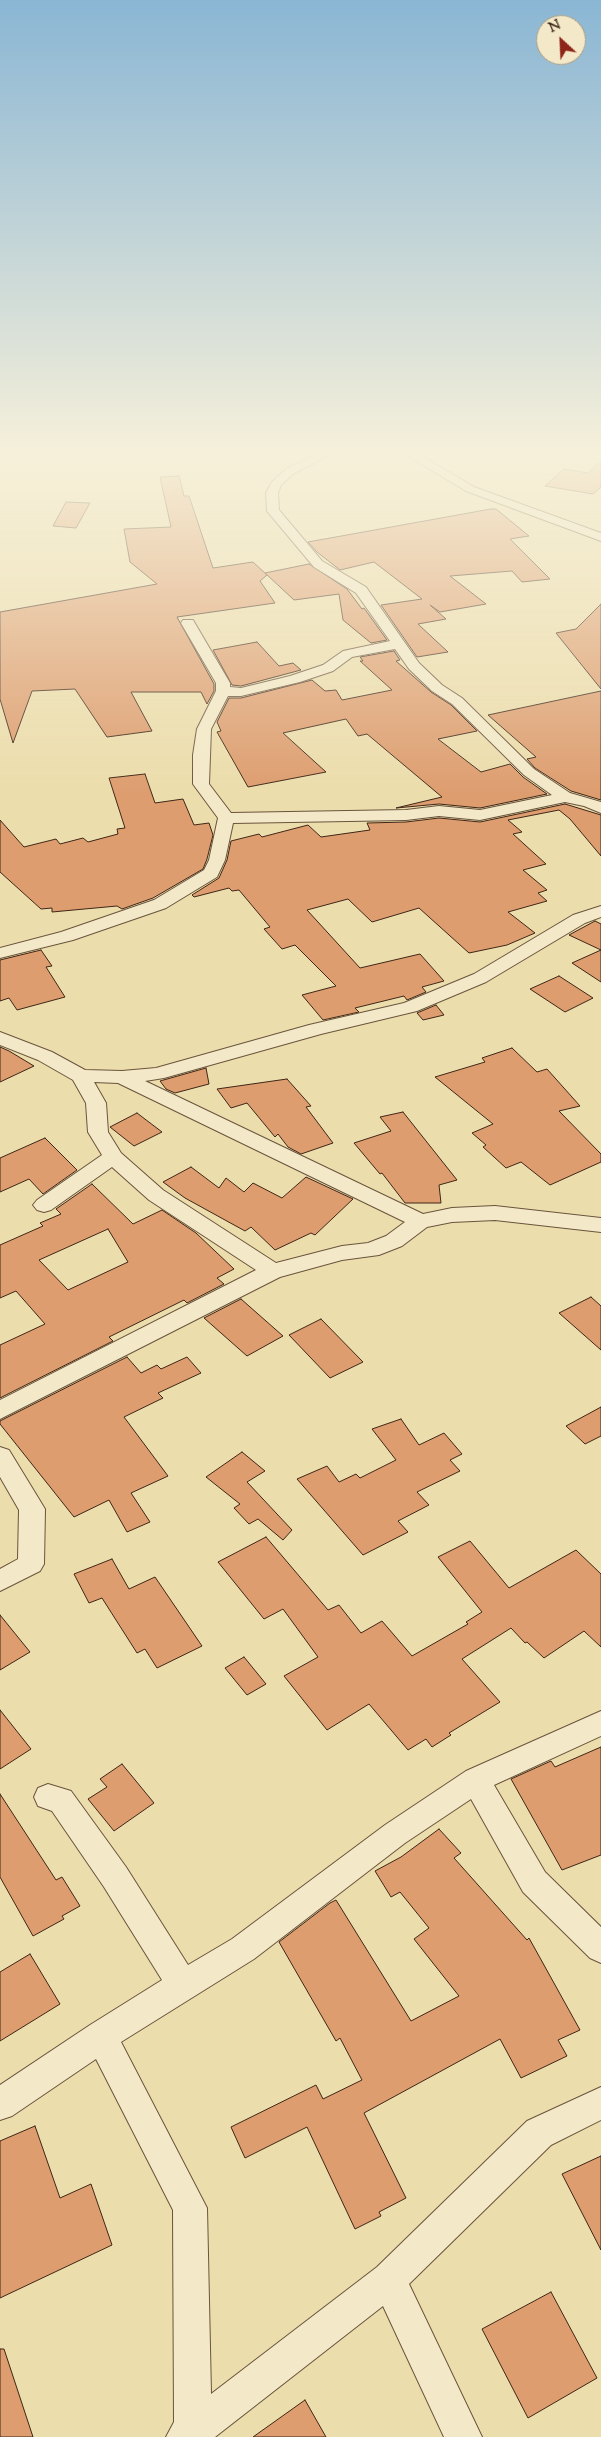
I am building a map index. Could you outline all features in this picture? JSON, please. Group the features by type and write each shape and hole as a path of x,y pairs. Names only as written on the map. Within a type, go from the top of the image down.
{"street":[{"path":"323,567 361,590 414,666 437,688 457,701 529,772 565,797"},
{"path":"0,953 66,936 160,904 211,873 217,860 226,818 201,784 201,755 204,729 222,691 223,682 188,623"},
{"path":"222,691 241,692 295,679 328,668 348,654 397,644"},
{"path":"226,818 406,815 439,811 480,815 565,797 590,802 601,808"},
{"path":"0,1038 45,1056 81,1076 122,1077 157,1074 297,1034 410,1006 480,978 579,919 601,910"},
{"path":"81,1076 96,1103 98,1132 114,1157 156,1195 273,1271"},
{"path":"122,1077 421,1221"},
{"path":"44,1206 114,1157"},
{"path":"0,1410 273,1271 342,1253 370,1250 394,1241 421,1221 452,1215 495,1213 601,1225"},
{"path":"0,1456 32,1509 31,1564 0,1581"},
{"path":"0,2104 101,2036 244,1949 395,1834 476,1780 575,1736 601,1722"},
{"path":"476,1780 534,1882 601,1948"},
{"path":"48,1797 61,1800 115,1877 183,1985"},
{"path":"101,2036 190,2208 189,2433"},
{"path":"189,2433 389,2279 539,2133 601,2103"},
{"path":"389,2279 463,2437"}],"building":[{"path":"136,567 258,567 267,575 260,581 275,603 177,617 214,684 214,691 207,704 201,692 131,692 152,731 107,737 75,689 32,691 13,743 0,699 0,612 157,584"},
{"path":"296,567 313,567 347,589 362,609 364,608 387,640 371,643 343,620 339,594 294,600 265,573"},
{"path":"336,567 354,567 340,570"},
{"path":"380,567 538,567 550,579 522,582 512,571 450,576 486,604 440,612 430,605 446,619 418,624 448,652 417,657 381,605 422,599"},
{"path":"601,604 601,689 556,633 576,629"},
{"path":"257,642 279,666 293,663 301,670 241,686 232,685 213,650"},
{"path":"394,651 400,660 396,661 431,692 451,705 477,731 438,739 481,772 510,764 523,777 547,794 480,808 439,804 396,808 442,797 367,734 358,736 346,719 283,733 326,772 248,787 217,732 221,731 217,722 229,698 241,698 312,680 325,691 336,690 342,700 392,690 360,661 363,661 360,657"},
{"path":"601,691 601,800 571,791 535,768 527,759 536,757 488,715"},
{"path":"145,774 155,803 183,799 194,825 209,823 213,835 203,869 153,898 122,909 117,906 52,912 52,908 41,909 0,872 0,820 24,847 56,839 60,844 83,838 88,842 118,834 117,829 125,828 109,778"},
{"path":"565,804 601,815 601,856 570,819 559,810 508,820 522,832 513,834 546,864 523,870 547,890 538,893 547,901 508,912 535,933 507,945 469,953 419,908 372,922 348,899 307,910 360,968 420,954 444,981 422,987 426,992 407,1000 404,996 355,1008 359,1012 323,1020 302,995 336,986 295,945 282,949 264,929 270,927 239,890 232,891 229,888 194,897 192,895 219,878 227,860 231,841 259,834 262,837 308,825 321,837 370,830 367,823 406,822 439,818 480,822"},
{"path":"595,921 601,924 601,950 569,935"},
{"path":"41,950 52,966 46,967 65,997 17,1010 9,998 0,1001 0,960"},
{"path":"601,950 601,982 572,963"},
{"path":"559,976 593,998 565,1012 530,989"},
{"path":"436,1005 444,1015 423,1020 417,1013"},
{"path":"0,1047 9,1051 34,1066 0,1082"},
{"path":"512,1048 537,1072 547,1069 580,1106 559,1111 601,1154 601,1162 550,1185 521,1162 506,1168 483,1147 486,1145 472,1133 493,1124 435,1077 485,1062 482,1058"},
{"path":"206,1068 209,1084 175,1093 166,1089 160,1081"},
{"path":"287,1079 311,1106 306,1107 333,1143 301,1154 288,1147 278,1134 275,1137 247,1103 231,1108 217,1089"},
{"path":"403,1112 457,1180 439,1185 441,1203 405,1203 382,1173 380,1174 354,1143 391,1131 380,1117"},
{"path":"137,1113 162,1132 134,1146 110,1127"},
{"path":"45,1138 77,1170 43,1194 29,1179 0,1192 0,1158"},
{"path":"191,1167 219,1188 226,1178 244,1192 253,1183 282,1198 306,1177 353,1199 315,1235 311,1233 275,1250 251,1227 245,1231 185,1198 163,1182"},
{"path":"92,1184 133,1224 162,1210 196,1233 234,1269 217,1278 224,1284 187,1303 184,1300 109,1337 113,1341 0,1398 0,1345 45,1324 16,1291 0,1298 0,1245 43,1226 40,1223 61,1214 56,1209","holes":["108,1229 128,1262 68,1290 39,1260"]},
{"path":"591,1297 601,1306 601,1350 559,1313"},
{"path":"241,1299 283,1336 247,1356 204,1318"},
{"path":"321,1319 363,1362 330,1378 289,1335"},
{"path":"127,1357 141,1373 157,1365 161,1369 187,1357 201,1373 158,1393 163,1398 124,1417 168,1476 131,1493 150,1522 127,1532 109,1500 74,1517 0,1424 0,1421"},
{"path":"601,1407 601,1436 585,1444 566,1426"},
{"path":"401,1419 419,1445 444,1433 462,1454 450,1460 460,1471 417,1492 429,1505 398,1521 408,1532 363,1555 297,1479 327,1466 339,1482 356,1474 360,1478 396,1460 372,1429"},
{"path":"242,1452 265,1471 247,1482 292,1530 283,1540 258,1519 249,1524 234,1508 240,1504 206,1477"},
{"path":"266,1537 328,1610 339,1605 361,1633 382,1621 412,1656 468,1624 466,1622 482,1612 438,1557 470,1541 509,1588 576,1550 601,1574 601,1647 584,1631 544,1658 527,1642 525,1643 511,1628 462,1659 500,1702 449,1733 451,1735 432,1747 426,1739 408,1750 369,1704 327,1730 284,1676 318,1657 283,1609 264,1619 218,1562"},
{"path":"112,1559 129,1589 155,1577 202,1646 157,1668 145,1649 137,1653 102,1598 89,1603 74,1574"},
{"path":"0,1615 30,1652 0,1670"},
{"path":"244,1657 266,1684 247,1695 225,1668"},
{"path":"0,1710 31,1749 0,1769"},
{"path":"601,1747 601,1855 562,1870 511,1779 551,1761 555,1767"},
{"path":"122,1764 154,1803 114,1831 88,1799 107,1787 100,1779"},
{"path":"0,1794 56,1880 62,1877 80,1906 62,1916 64,1919 33,1936 0,1877"},
{"path":"439,1829 461,1853 454,1858 527,1940 529,1938 580,2030 558,2040 567,2056 521,2078 500,2039 364,2113 406,2198 379,2212 381,2216 355,2229 307,2127 245,2158 231,2127 316,2085 323,2099 362,2080 340,2038 336,2041 279,1942 330,1903 336,1900 411,2021 459,1996 414,1939 429,1928 400,1892 391,1897 375,1871 401,1857"},
{"path":"30,1954 60,2004 0,2041 0,1972"},
{"path":"35,2126 60,2198 91,2184 112,2245 0,2298 0,2141"},
{"path":"601,2156 601,2250 562,2174"},
{"path":"551,2292 597,2378 528,2418 482,2329"},
{"path":"0,2349 4,2349 33,2437 0,2437"},
{"path":"305,2400 326,2437 253,2437"}]}
